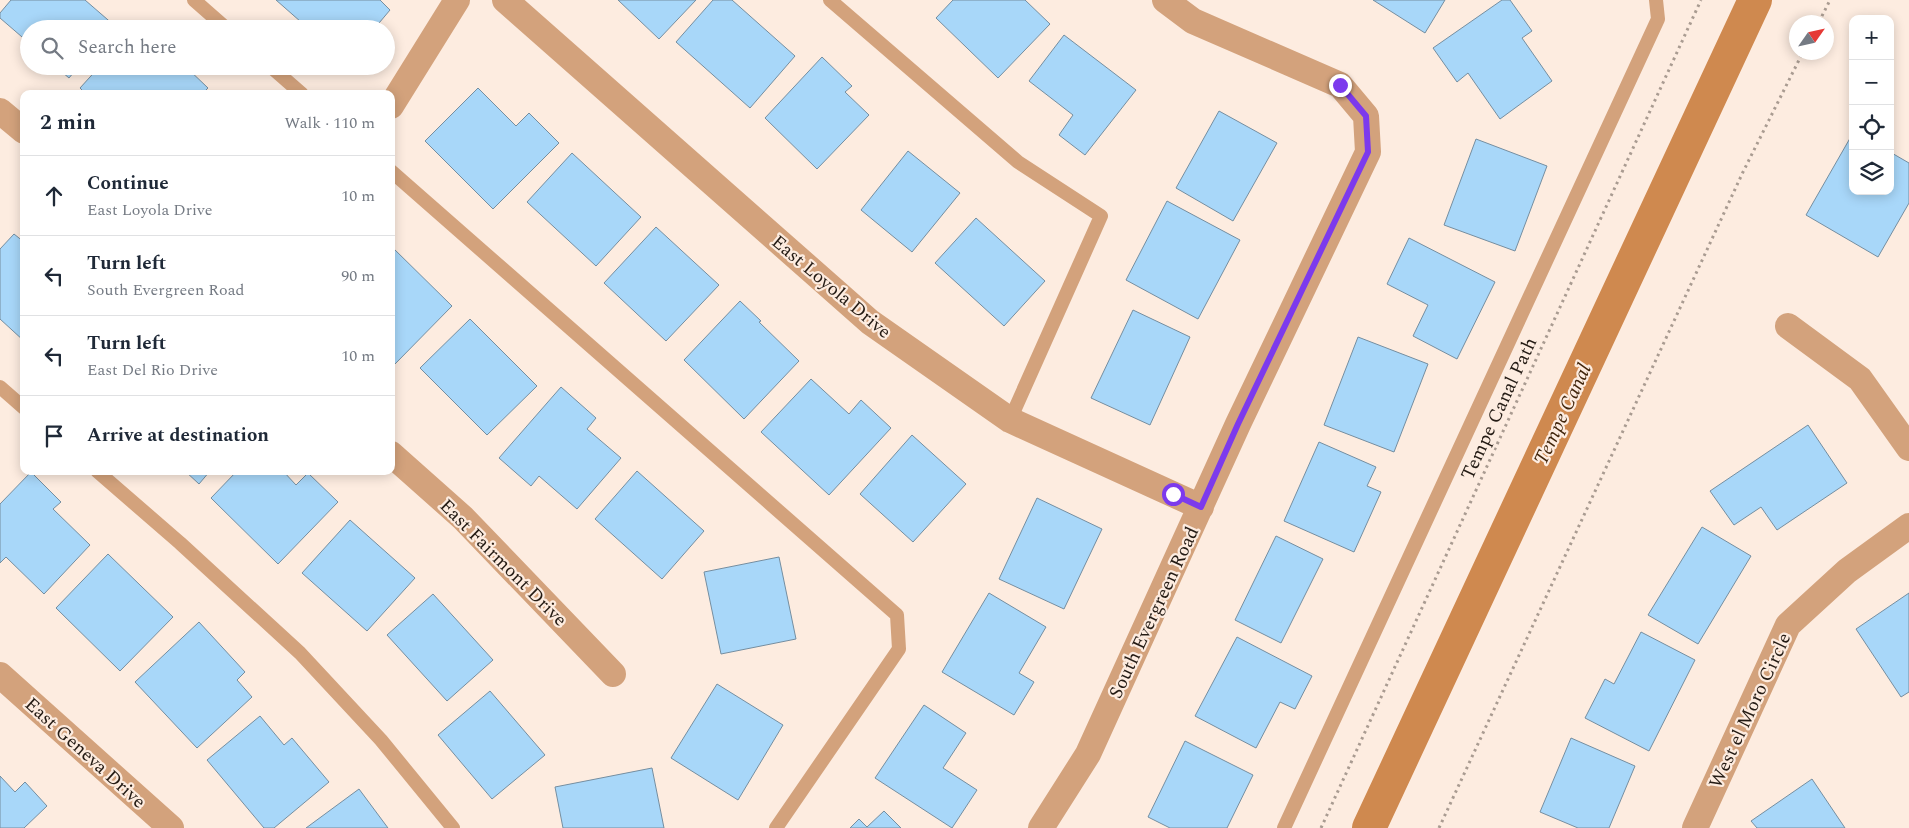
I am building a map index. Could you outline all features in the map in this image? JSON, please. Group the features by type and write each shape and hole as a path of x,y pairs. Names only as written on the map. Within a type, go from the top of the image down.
{"street":[{"path":"395,100 457,0"},
{"name":"East Loyola Drive","path":"505,0 870,322 1010,420 1201,507"},
{"name":"South Evergreen Road","path":"1041,828 1088,754 1238,424 1368,152 1366,116 1340,85 1193,21 1165,0"},
{"path":"0,111 20,128"},
{"path":"1788,326 1860,379 1909,448"},
{"name":"East Fairmont Drive","path":"395,458 463,518 613,674"},
{"name":"West el Moro Circle","path":"1694,828 1788,625 1847,571 1909,526"},
{"name":"East Geneva Drive","path":"0,675 171,828"}],"lane":[{"path":"194,0 217,20"},
{"path":"830,0 1018,162 1101,216 1010,420"},
{"path":"1284,828 1658,19 1656,0"},
{"path":"280,75 297,90"},
{"path":"395,175 897,614 899,649 776,828"},
{"path":"0,387 20,404"},
{"path":"102,475 180,543 300,653 382,740 452,828"}],"path":[{"name":"Tempe Canal Path","path":"1320,828 1701,0"},
{"path":"1822,15 1830,0"},
{"path":"1438,828 1742,172 1799,60"}],"building":[{"path":"11,0 85,0 108,20 20,20 20,35 0,18 0,13"},
{"path":"276,0 380,0 390,10 382,20 299,20"},
{"path":"618,0 696,0 659,39"},
{"path":"713,0 732,0 795,56 750,108 676,42"},
{"path":"953,0 1025,0 1050,24 998,78 936,18"},
{"path":"1373,0 1445,0 1425,33"},
{"path":"1502,0 1510,0 1532,31 1522,38 1552,81 1500,119 1468,73 1457,82 1433,48"},
{"path":"1064,35 1136,90 1085,155 1059,135 1073,115 1029,81"},
{"path":"822,57 852,86 845,92 869,115 817,169 765,118"},
{"path":"92,75 194,75 208,88 206,90 82,90 80,88"},
{"path":"478,88 516,126 529,113 559,143 493,209 425,141"},
{"path":"1219,111 1277,143 1233,221 1176,188"},
{"path":"1476,139 1547,166 1515,251 1444,225"},
{"path":"1849,140 1849,195 1894,195 1894,154 1909,163 1909,203 1878,257 1806,215"},
{"path":"908,151 960,193 912,252 861,210"},
{"path":"572,153 641,217 596,266 527,202"},
{"path":"1167,201 1240,240 1198,319 1126,280"},
{"path":"976,218 1045,281 1004,326 935,263"},
{"path":"656,227 719,285 666,341 604,283"},
{"path":"14,234 20,239 20,337 0,319 0,249"},
{"path":"1409,238 1495,282 1457,359 1413,336 1428,305 1387,284"},
{"path":"395,250 452,306 395,364"},
{"path":"740,301 799,361 744,419 684,360"},
{"path":"1133,310 1190,337 1150,425 1091,398"},
{"path":"470,319 537,386 487,435 420,368"},
{"path":"1358,337 1428,364 1394,452 1324,425"},
{"path":"811,379 849,414 861,400 891,428 829,495 761,432"},
{"path":"561,387 596,418 587,429 621,458 577,509 539,476 531,486 499,458"},
{"path":"1808,425 1847,483 1777,530 1761,507 1734,525 1710,491"},
{"path":"912,435 966,484 913,542 860,494"},
{"path":"1319,442 1376,467 1367,486 1381,492 1354,552 1284,521"},
{"path":"637,471 704,531 662,579 595,519"},
{"path":"28,475 34,475 61,502 53,509 90,545 44,594 6,557 0,563 0,504"},
{"path":"189,475 207,475 199,484"},
{"path":"233,475 287,475 296,485 306,475 310,475 338,502 278,564 211,498"},
{"path":"1037,498 1102,529 1064,609 999,579"},
{"path":"350,520 415,578 367,631 302,573"},
{"path":"1702,527 1751,556 1698,644 1648,615"},
{"path":"1276,536 1323,559 1281,643 1235,620"},
{"path":"108,554 173,617 120,671 56,608"},
{"path":"779,557 796,639 721,654 704,572"},
{"path":"989,593 1046,627 1019,673 1034,682 1014,715 942,672"},
{"path":"1909,593 1909,692 1901,697 1856,629"},
{"path":"433,594 493,660 447,701 387,635"},
{"path":"199,622 245,672 237,680 252,697 197,748 135,682"},
{"path":"1641,632 1695,660 1649,751 1585,718 1605,679 1614,684"},
{"path":"1237,637 1312,676 1295,709 1280,702 1256,748 1195,716"},
{"path":"717,684 783,725 738,800 671,758"},
{"path":"490,691 545,755 492,799 438,735"},
{"path":"924,705 966,733 943,768 977,790 952,828 875,778"},
{"path":"260,716 284,745 292,738 329,782 274,828 264,828 207,760"},
{"path":"1571,738 1635,766 1609,828 1578,828 1540,812"},
{"path":"1185,741 1253,775 1227,828 1170,828 1148,817"},
{"path":"652,768 664,828 563,828 555,787"},
{"path":"0,776 15,792 25,782 47,806 24,828 0,828"},
{"path":"1812,779 1845,828 1757,828 1751,821"},
{"path":"359,789 388,828 306,828"},
{"path":"884,811 901,828 850,828 859,819 867,827"}],"waterway":[{"name":"Tempe Canal","path":"1369,828 1755,0"}],"route":[{"path":"1173,494 1201,507 1238,424 1368,152 1366,116 1340,85"}]}
